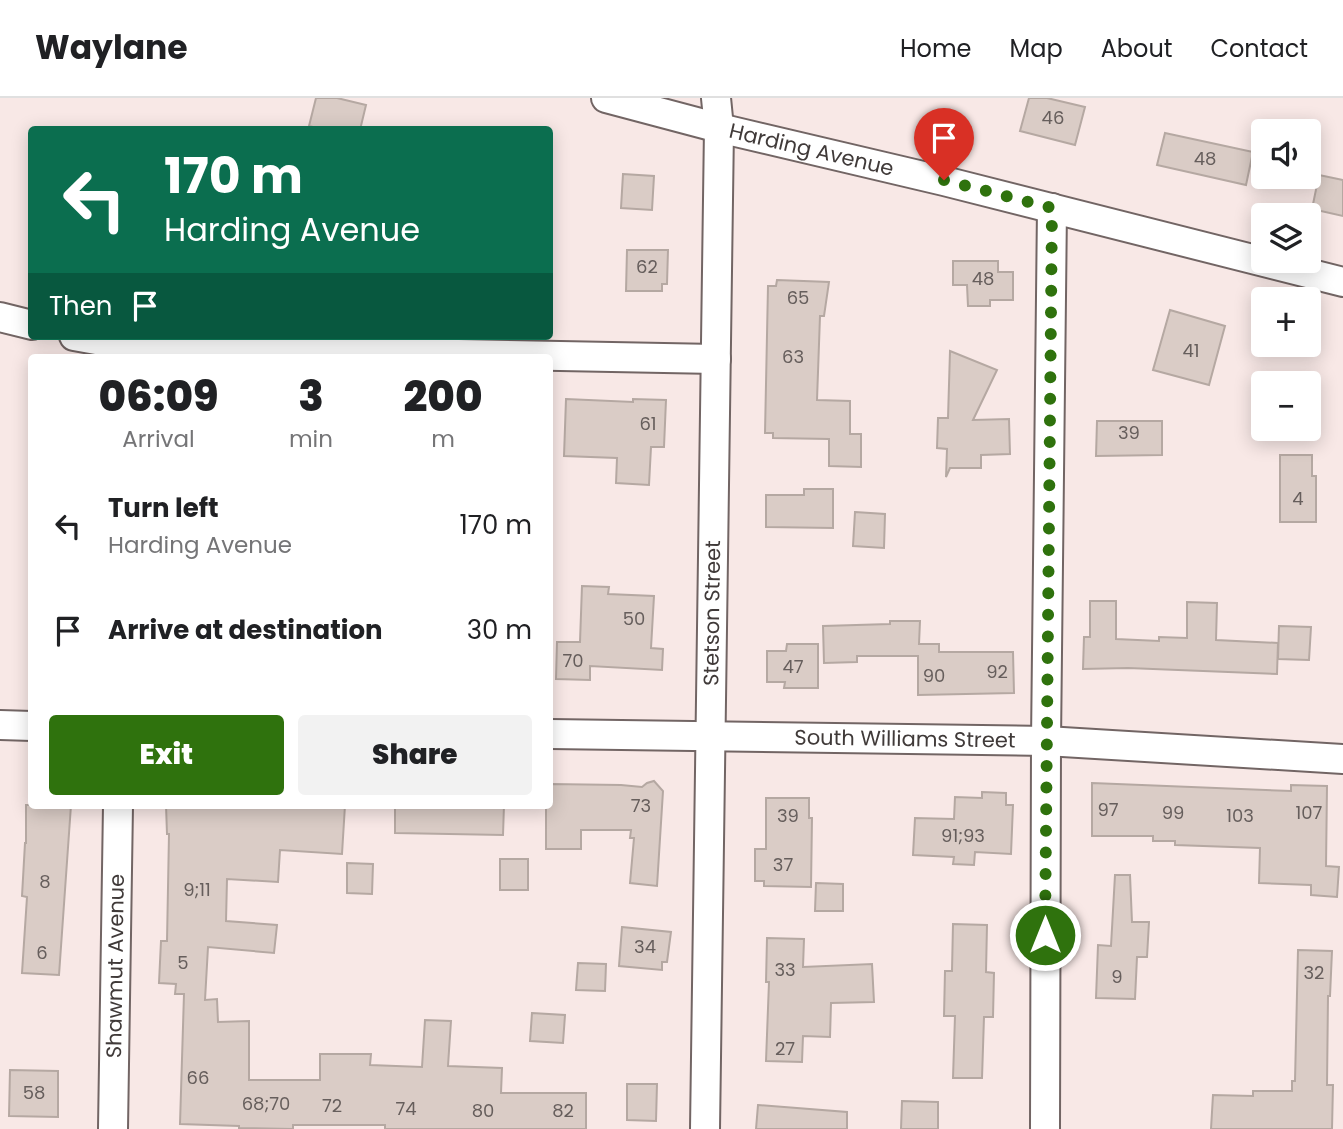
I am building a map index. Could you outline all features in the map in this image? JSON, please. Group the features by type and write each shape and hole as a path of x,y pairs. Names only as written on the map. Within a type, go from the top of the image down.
{"street":[{"name":"Harding Avenue","path":"606,98 1343,282"},
{"name":"Stetson Street","path":"705,1129 719,128 716,98"},
{"path":"1045,1129 1052,208"},
{"path":"0,317 28,324"},
{"path":"87,340 124,351 442,354"},
{"path":"553,356 716,359"},
{"path":"0,725 28,726"},
{"name":"South Williams Street","path":"553,734 1046,741 1343,759"},
{"name":"Shawmut Avenue","path":"113,1129 118,809"}],"building":[{"path":"316,98 337,98 366,105 361,126 309,126"},
{"path":"1029,98 1047,98 1085,107 1075,145 1020,131"},
{"path":"1165,133 1251,152 1246,185 1157,165"},
{"path":"623,174 654,176 652,210 621,208"},
{"path":"1321,175 1343,180 1343,216 1321,211 1321,203 1313,203 1316,189 1321,189"},
{"path":"627,250 668,250 667,284 662,284 662,291 626,291"},
{"path":"953,261 998,261 998,272 1013,272 1013,300 990,300 990,306 968,306 967,285 953,285"},
{"path":"777,280 829,282 824,316 820,316 817,400 850,401 850,434 861,434 861,467 829,466 829,439 773,438 773,433 765,433 768,286 776,286"},
{"path":"1170,310 1225,326 1209,385 1153,370"},
{"path":"950,351 997,370 973,420 1009,419 1010,454 981,455 981,468 950,468 946,477 947,449 937,448 938,418 948,418"},
{"path":"566,399 633,402 633,399 666,400 664,447 651,447 649,485 616,483 617,458 564,456"},
{"path":"1097,421 1162,421 1162,455 1096,456"},
{"path":"1280,455 1312,455 1312,476 1316,476 1316,522 1280,522"},
{"path":"804,489 833,489 833,528 766,527 766,495 804,495"},
{"path":"855,512 885,514 884,548 853,546"},
{"path":"582,586 609,587 608,594 654,596 651,648 663,649 662,670 590,666 590,680 556,679 557,642 580,642"},
{"path":"1090,601 1116,601 1116,639 1159,641 1159,637 1187,638 1187,602 1217,603 1216,640 1278,643 1277,674 1128,668 1083,669 1084,637 1090,637"},
{"path":"890,621 920,621 919,644 939,644 939,652 1013,652 1014,693 918,695 918,656 857,656 857,662 824,663 823,626 890,624"},
{"path":"1279,626 1311,627 1309,660 1278,659"},
{"path":"787,644 818,644 818,688 784,688 785,682 767,682 767,651 786,651"},
{"path":"654,781 663,791 657,886 630,883 634,838 630,838 631,830 581,830 581,849 546,849 546,809 553,809 553,784 642,787"},
{"path":"1092,783 1291,791 1291,785 1327,786 1326,866 1339,867 1337,897 1311,895 1311,885 1259,883 1260,848 1175,845 1175,841 1153,841 1153,836 1092,836"},
{"path":"982,792 1006,793 1006,805 1013,805 1011,854 975,852 974,865 953,864 954,857 913,855 915,818 954,819 955,797 982,798"},
{"path":"766,798 809,798 809,818 812,818 811,887 764,886 764,881 755,881 755,849 766,849"},
{"path":"26,805 28,809 71,809 59,975 22,973 27,897 22,896"},
{"path":"166,809 345,809 342,854 280,850 278,882 227,879 226,921 277,925 274,953 208,947 205,1000 217,999 218,1022 249,1021 249,1080 320,1080 320,1054 371,1054 370,1065 422,1067 425,1020 451,1021 448,1066 502,1068 501,1093 586,1093 586,1129 385,1129 385,1125 293,1125 293,1129 180,1124 184,994 175,994 176,984 159,983 161,941 167,941"},
{"path":"395,809 504,809 503,835 395,833"},
{"path":"500,859 528,859 528,890 500,890"},
{"path":"347,863 373,864 372,894 347,893"},
{"path":"1115,875 1130,875 1132,922 1149,922 1147,957 1137,957 1135,999 1096,998 1098,945 1111,946"},
{"path":"816,883 843,884 843,911 815,911"},
{"path":"953,924 987,925 986,972 994,973 993,1017 984,1017 982,1078 953,1078 955,1016 944,1016 945,971 952,971"},
{"path":"622,927 671,932 667,962 662,962 662,970 619,966"},
{"path":"767,938 804,939 803,967 872,964 874,1002 831,1003 830,1037 803,1036 802,1062 766,1061 769,982 766,982"},
{"path":"1298,950 1332,951 1328,996 1327,1085 1333,1085 1332,1129 1211,1129 1213,1095 1253,1096 1253,1091 1292,1091 1292,1081 1295,1081"},
{"path":"578,963 606,964 605,991 576,990"},
{"path":"532,1013 565,1015 563,1043 530,1041"},
{"path":"10,1070 58,1071 58,1117 9,1116"},
{"path":"627,1084 657,1084 656,1121 627,1120"},
{"path":"902,1101 938,1102 938,1129 901,1129"},
{"path":"758,1105 847,1112 847,1129 756,1129"}],"route":[{"path":"944,180 1052,208 1045,935"}]}
